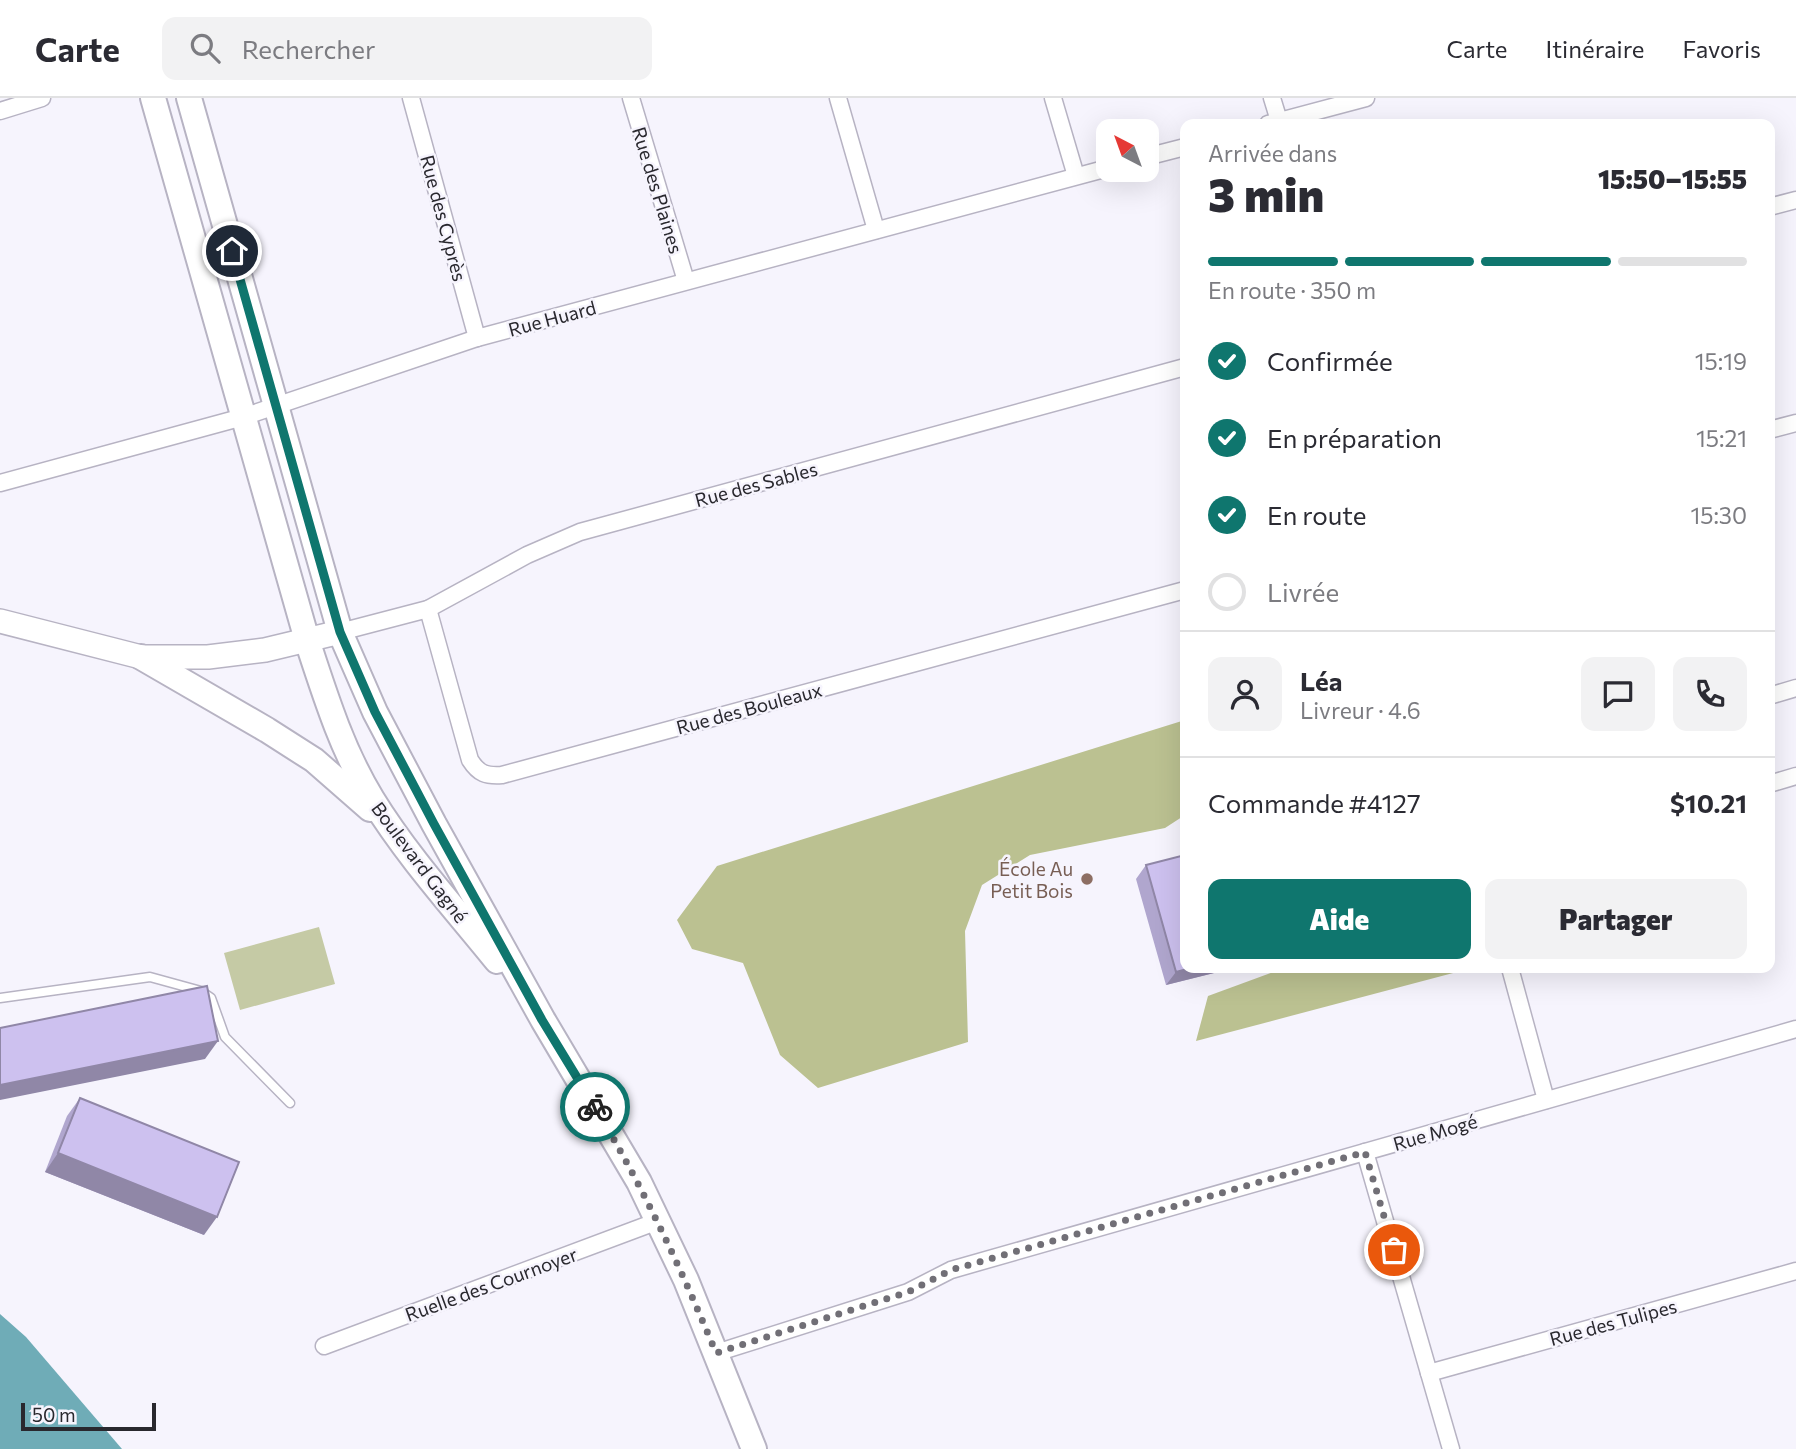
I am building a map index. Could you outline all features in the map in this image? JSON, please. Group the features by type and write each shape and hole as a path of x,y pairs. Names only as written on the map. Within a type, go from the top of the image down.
{"main road":[{"name":"Boulevard Gagné","path":"153,98 307,640 336,727 372,798 393,830 542,1020"},
{"name":"Boulevard Gagné","path":"189,98 340,632 375,712 542,1020"},
{"path":"141,657 314,760 393,830"},
{"path":"542,1020 630,1166 658,1221 686,1280 754,1449"}],"street":[{"path":"0,111 42,98"},
{"name":"Rue des Cyprès","path":"411,98 477,338"},
{"name":"Rue des Plaines","path":"631,98 686,281"},
{"path":"838,98 876,230"},
{"path":"1053,98 1076,176"},
{"path":"1272,98 1275,119"},
{"path":"1290,119 1366,98"},
{"path":"1159,154 1180,148"},
{"name":"Rue Huard","path":"0,483 243,417 477,338 1096,171"},
{"path":"1775,205 1796,200"},
{"name":"Rue des Sables","path":"340,632 428,609 527,555 580,532 1180,368"},
{"path":"1775,428 1796,423"},
{"name":"Rue des Bouleaux","path":"428,609 470,760 478,772 489,776 516,771 1180,591"},
{"path":"0,621 141,657 208,657 265,650 340,632"},
{"path":"1775,694 1796,688"},
{"path":"1775,782 1796,776"},
{"path":"1511,973 1546,1100"},
{"name":"Rue Mogé","path":"716,1353 908,1292 951,1270 1796,1029"},
{"path":"1365,1152 1451,1449"},
{"name":"Ruelle des Cournoyer","path":"324,1346 658,1221"},
{"name":"Rue des Tulipes","path":"1429,1373 1796,1272"}],"lane":[{"path":"0,998 150,977 201,991 211,998 225,1037 290,1103"}],"green space":[{"path":"1180,722 1180,818 1165,828 1030,855 982,885 965,931 968,1042 818,1088 780,1055 743,963 692,949 677,920 717,866"},
{"path":"319,927 335,984 240,1010 224,953"},
{"path":"1270,973 1453,973 1196,1041 1208,996"}],"water":[{"path":"0,1314 26,1337 122,1449 0,1449"}],"building":[{"path":"1180,856 1180,971 1176,972 1146,865"},
{"path":"207,986 218,1041 0,1085 0,1028"},
{"path":"80,1098 239,1162 217,1217 58,1153"}],"way so far":[{"path":"595,1107 639,1182 686,1280 716,1353 908,1292 951,1270 1365,1152 1394,1250"}],"place":[{"name":"École Au Petit Bois","path":"1087,879"}],"route":[{"path":"232,251 340,632 375,712 434,824 542,1020 595,1107"}]}
